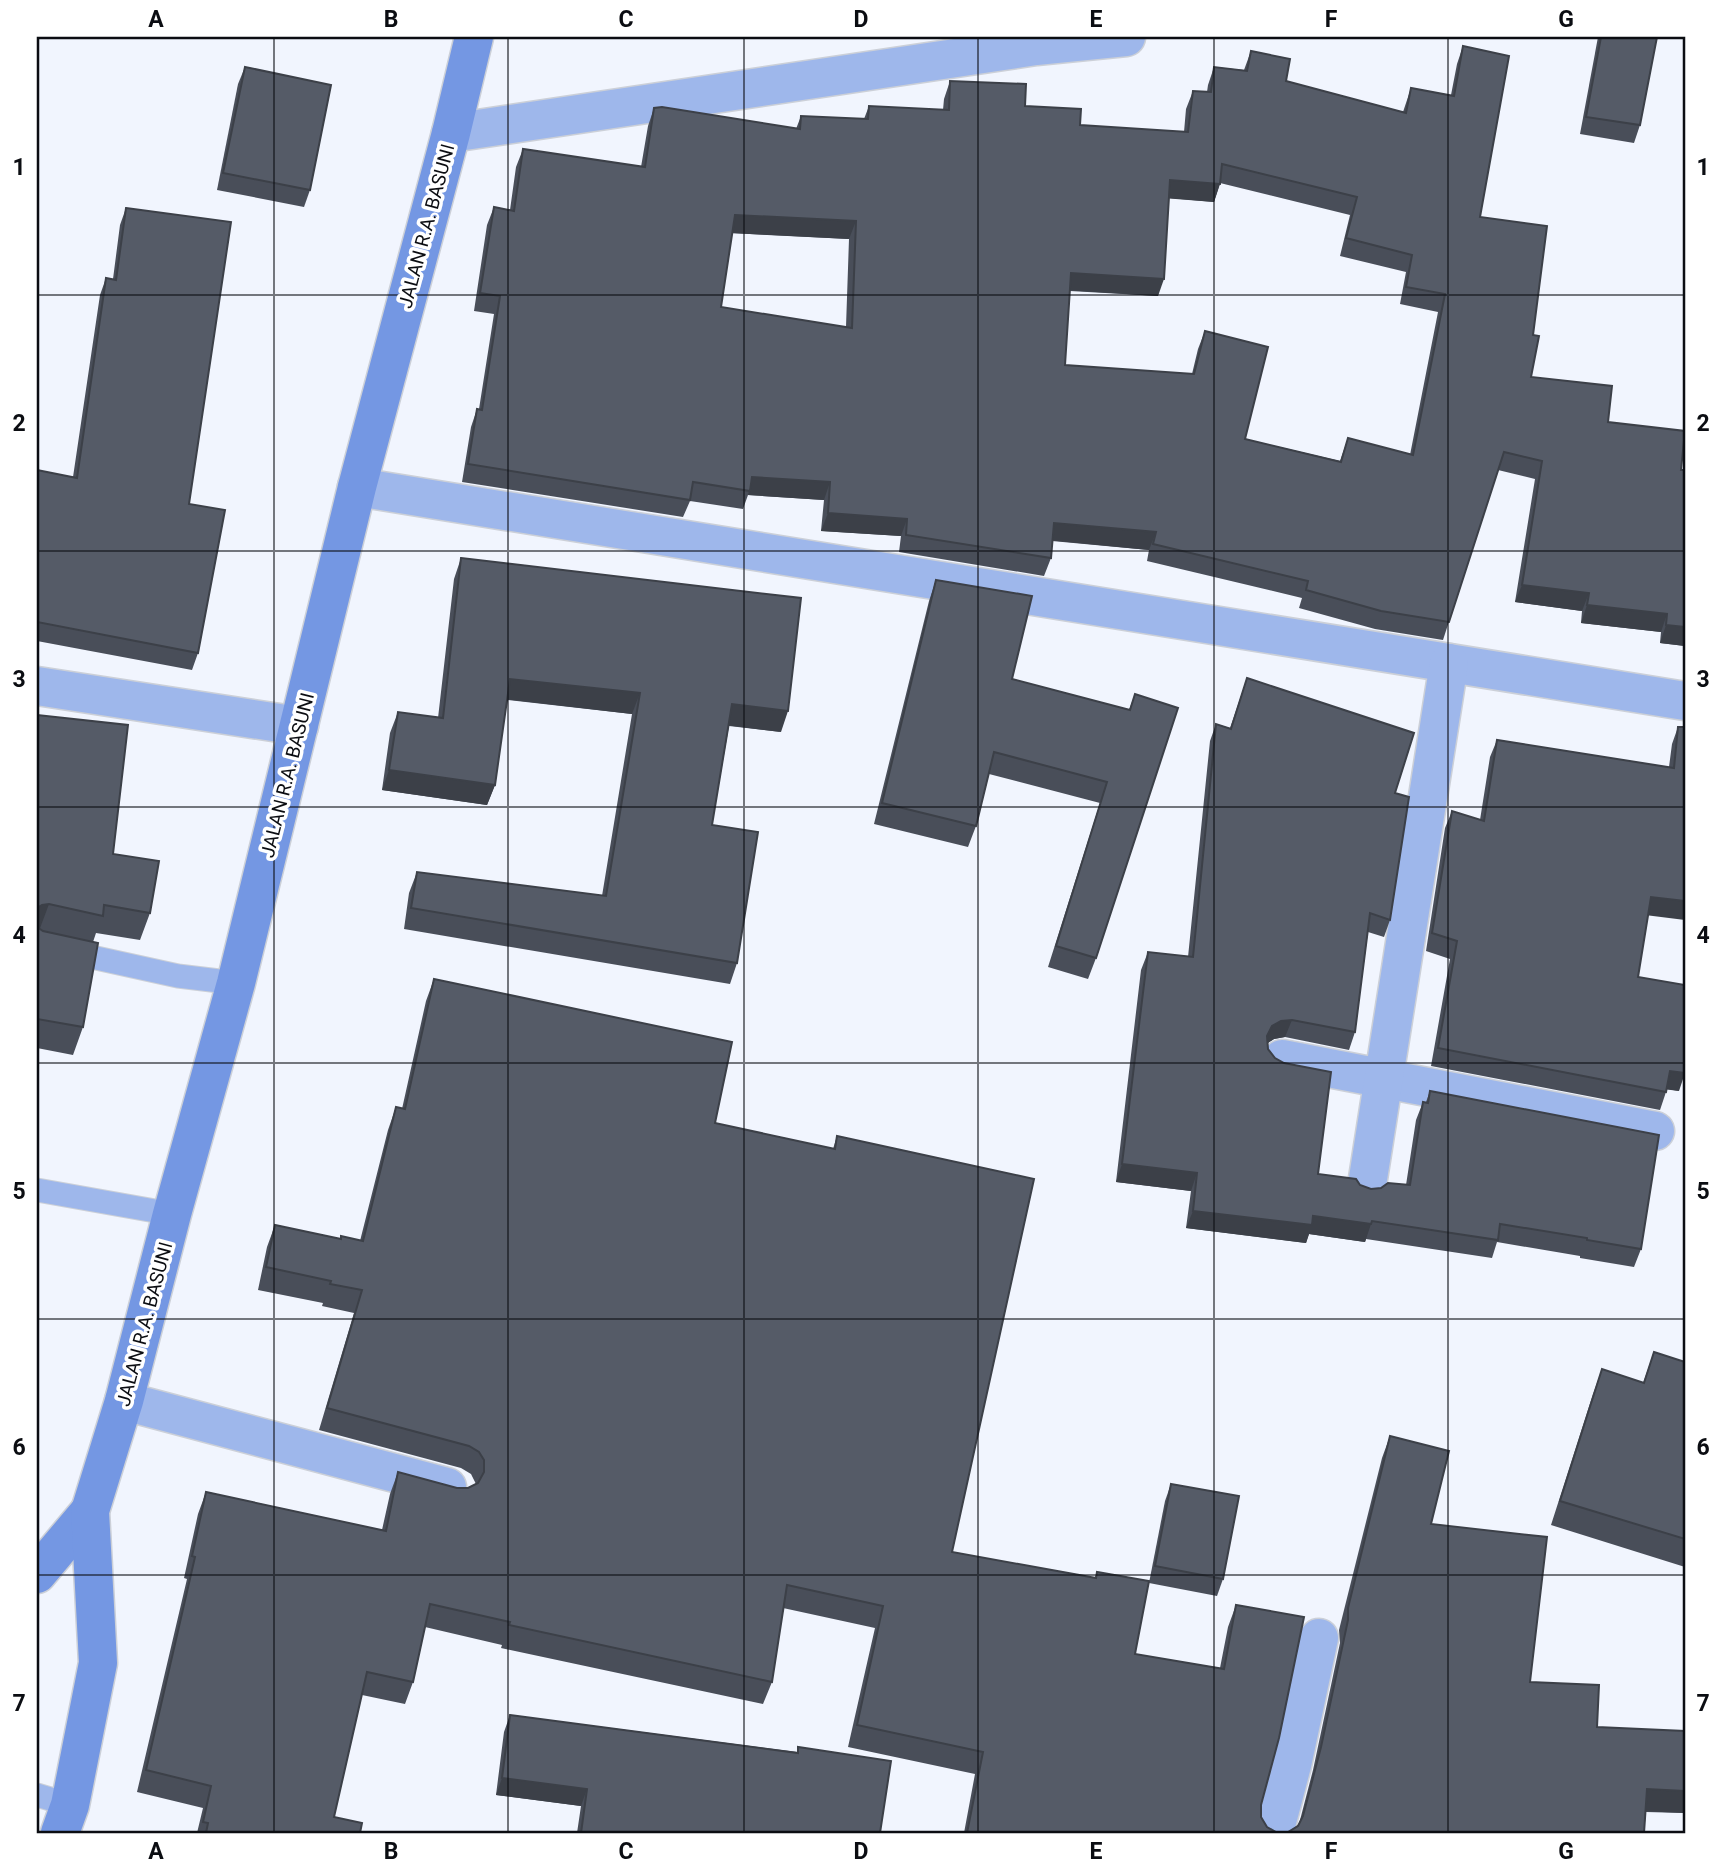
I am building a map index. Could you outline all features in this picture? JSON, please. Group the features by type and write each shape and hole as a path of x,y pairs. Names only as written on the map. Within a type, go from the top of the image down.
{"main road":[{"name":"JALAN R.A. BASUNI","path":"56,1811 99,1663 90,1511 124,1401 172,1214 236,984 357,487 474,37"},
{"name":"JALAN R.A. BASUNI","path":"37,1574 90,1511"}],"street":[{"path":"451,133 1036,46 1126,37"},
{"path":"357,487 1685,701"},
{"path":"1367,1185 1449,663"},
{"path":"37,686 299,726"},
{"path":"1282,1059 1655,1131"},
{"path":"124,1401 455,1489"},
{"path":"1274,1833 1292,1765 1319,1638"}],"lane":[{"path":"37,945 178,976 236,984"},
{"path":"37,1190 172,1214"}],"building":[{"path":"1601,37 1657,37 1640,125 1586,117"},
{"path":"1463,46 1509,56 1480,217 1547,226 1533,335 1539,336 1531,377 1612,386 1608,422 1685,431 1681,470 1685,470 1685,627 1666,625 1667,614 1587,605 1589,593 1522,585 1542,461 1504,452 1449,622 1381,611 1306,590 1308,581 1153,544 1156,532 1054,523 1051,558 906,535 907,519 828,513 830,482 752,477 750,491 693,482 690,500 468,464 477,409 482,410 500,296 480,293 494,207 514,211 523,149 645,167 654,108 662,107 800,129 801,116 868,119 869,106 949,110 950,81 1026,84 1025,106 1081,109 1080,125 1188,132 1193,91 1211,92 1214,67 1247,71 1251,51 1290,59 1286,81 1406,113 1411,88 1454,96","holes":["1222,164 1357,197 1346,238 1412,255 1406,287 1445,294 1413,455 1348,438 1341,462 1245,439 1268,347 1205,331 1194,374 1065,365 1071,273 1164,279 1170,180 1220,184","735,215 856,221 852,328 721,307"]},
{"path":"245,67 331,85 310,190 223,173"},
{"path":"126,208 231,222 189,504 225,510 198,653 37,622 37,470 77,478 106,278 116,280"},
{"path":"461,558 801,598 788,711 732,704 712,825 758,832 737,963 411,908 417,872 606,896 640,693 510,679 495,785 389,770 398,712 443,718"},
{"path":"936,580 1032,596 1012,679 1130,710 1135,694 1178,708 1096,958 1056,946 1107,782 994,752 976,826 882,803"},
{"path":"1247,678 1414,733 1395,793 1409,797 1390,920 1370,913 1355,1032 1292,1020 1281,1021 1272,1026 1267,1036 1268,1049 1275,1058 1284,1063 1331,1072 1318,1174 1356,1179 1360,1185 1371,1189 1381,1188 1388,1183 1410,1185 1423,1102 1428,1103 1430,1091 1659,1135 1641,1249 1500,1224 1498,1240 1372,1221 1371,1224 1313,1216 1312,1225 1193,1211 1197,1173 1122,1164 1148,952 1193,957 1216,724 1231,729"},
{"path":"37,715 128,725 113,854 159,861 150,913 104,905 103,916 49,904 37,908"},
{"path":"1678,727 1685,727 1685,901 1651,897 1638,977 1685,985 1685,1073 1670,1071 1666,1092 1438,1048 1457,941 1432,933 1452,811 1484,821 1497,740 1674,768"},
{"path":"37,927 43,931 98,943 83,1027 37,1019"},
{"path":"434,979 732,1042 715,1123 835,1149 837,1136 1034,1179 952,1552 1096,1578 1097,1572 1149,1581 1135,1654 1224,1669 1236,1605 1304,1617 1279,1738 1261,1805 1261,1817 1267,1827 1276,1832 1288,1832 1298,1826 1303,1816 1321,1747 1348,1620 1348,1608 1390,1436 1449,1451 1431,1524 1547,1537 1530,1682 1599,1685 1597,1727 1685,1731 1685,1791 1647,1789 1644,1833 967,1833 983,1752 857,1725 883,1606 787,1585 772,1682 509,1625 510,1622 430,1604 413,1682 367,1672 334,1817 362,1823 360,1833 206,1833 208,1823 203,1822 211,1786 146,1770 195,1557 192,1556 206,1492 386,1531 398,1472 457,1488 468,1488 478,1483 484,1472 484,1460 479,1452 469,1446 327,1408 362,1290 266,1267 275,1225 363,1241 396,1107 405,1109"},
{"path":"1654,1352 1685,1362 1685,1539 1560,1501 1602,1369 1644,1383"},
{"path":"1171,1484 1239,1496 1223,1579 1155,1566"},
{"path":"510,1715 798,1753 798,1747 891,1761 880,1833 581,1833 587,1789 502,1778"}]}
